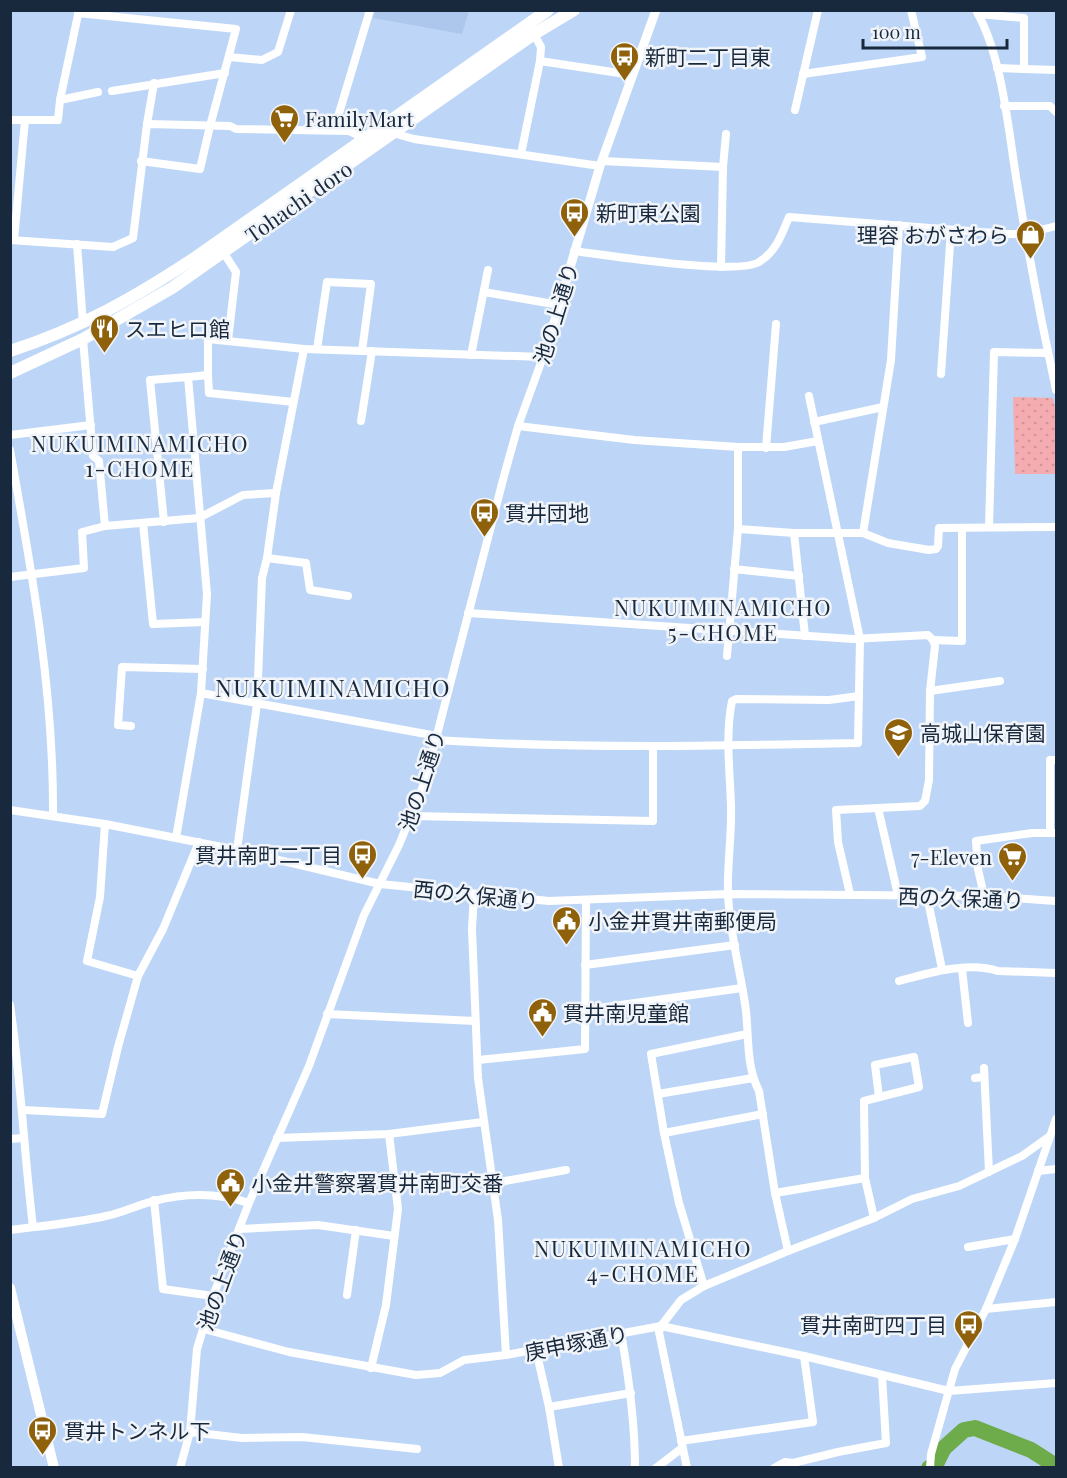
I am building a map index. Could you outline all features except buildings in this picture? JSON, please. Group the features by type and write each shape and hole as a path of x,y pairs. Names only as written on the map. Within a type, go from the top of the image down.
{"main road":[{"name":"Tohachi doro","path":"10,373 83,339 153,300 224,253 534,34 574,10"},
{"name":"Tohachi doro","path":"10,351 83,324 151,287 545,12"},
{"path":"10,1288 54,1467"}],"street":[{"path":"229,57 262,60 278,52 291,10"},
{"path":"334,130 370,10"},
{"name":"池の上通り","path":"180,1467 190,1431 197,1349 213,1296 249,1203 309,1066 364,915 412,816 436,738 518,426 543,357 601,163 656,10"},
{"path":"795,110 818,10"},
{"path":"803,74 922,57 911,10"},
{"path":"10,120 58,120 78,12 236,29 200,169 141,161"},
{"path":"1024,68 1024,18 977,12 997,68 1025,234 1056,390"},
{"path":"521,153 540,61 541,47 534,34"},
{"path":"540,61 632,75"},
{"path":"997,68 1056,70"},
{"path":"112,91 225,73"},
{"path":"25,120 12,240 113,247 133,238 141,161 154,83"},
{"path":"60,100 98,92"},
{"path":"1004,106 1050,106 1056,112"},
{"path":"147,124 260,130 334,130 369,135 396,132 414,139 601,163 723,167"},
{"path":"721,267 726,135"},
{"path":"574,251 721,267 747,266 759,262 778,244 789,217 1025,234 1056,226"},
{"path":"863,533 891,360 899,225"},
{"path":"941,374 951,230"},
{"path":"77,244 83,324"},
{"path":"224,253 236,272 228,340"},
{"path":"471,355 488,270"},
{"path":"317,349 327,282 371,284 362,351"},
{"path":"484,291 559,305"},
{"path":"766,448 776,324"},
{"path":"83,339 93,456 99,461 105,526"},
{"path":"293,402 209,393 208,339 304,349 543,357"},
{"path":"237,850 256,704 262,578 304,349"},
{"path":"361,420 372,351"},
{"path":"989,527 994,352 1048,353"},
{"path":"164,522 150,380 208,375"},
{"path":"176,838 201,693 207,594 188,377"},
{"path":"201,693 436,738 518,745 653,747 858,743 860,639 809,396"},
{"path":"814,422 883,407"},
{"path":"10,435 91,425"},
{"path":"518,426 634,440 738,447 766,448 818,441"},
{"path":"727,656 738,529 738,447"},
{"path":"10,450 32,574 52,740 53,816"},
{"path":"10,577 84,568 82,532 105,526 199,518 243,495 276,493"},
{"path":"143,523 153,624 206,622"},
{"path":"738,529 794,533 863,533 888,543 929,550 936,549 938,546 939,528 1056,527"},
{"path":"933,640 962,641 962,528"},
{"path":"794,533 805,636"},
{"path":"267,558 306,563 310,590 348,596"},
{"path":"734,570 799,576"},
{"path":"468,613 860,639 928,635 935,646 930,691 929,780 925,801 920,806 836,810 838,842 850,894"},
{"path":"131,726 118,725 122,667 203,669"},
{"path":"930,691 1000,681"},
{"path":"788,1251 775,1193 759,1091 753,1078 746,1011 728,894 731,808 728,745 730,708 732,701 736,699 829,700 859,696"},
{"path":"412,816 653,821 653,747"},
{"path":"984,896 978,869 976,841 1032,833 1053,833 1050,760 1056,760"},
{"path":"878,808 898,895"},
{"name":"西の久保通り","path":"11,811 105,824 199,842 380,885 549,901 728,894 984,896 1056,901"},
{"path":"105,824 100,897 87,962 138,976"},
{"path":"22,1110 102,1114 138,976 163,928 199,842"},
{"path":"474,894 472,929 475,1022 483,1122 494,1183 506,1355"},
{"path":"927,896 942,969"},
{"path":"478,1060 585,1049 586,901"},
{"path":"585,965 735,945"},
{"path":"899,981 942,969 990,968 998,971 1056,973"},
{"path":"962,969 968,1023"},
{"path":"585,1010 742,988"},
{"path":"10,1005 33,1227"},
{"path":"327,1014 475,1022"},
{"path":"704,1286 679,1203 664,1133 651,1054 747,1035"},
{"path":"874,1218 865,1178 864,1101 919,1088 914,1057 875,1065 879,1097"},
{"path":"984,1068 989,1172"},
{"path":"975,1078 984,1077"},
{"path":"658,1094 753,1078"},
{"path":"664,1133 763,1114"},
{"path":"930,1467 956,1369 986,1310 1015,1239 1056,1119"},
{"path":"277,1138 388,1134 483,1122"},
{"path":"371,1368 386,1305 398,1209 388,1134"},
{"path":"687,1467 659,1332 681,1300 704,1286 874,1218 912,1199 959,1186 1022,1156 1050,1136"},
{"path":"10,1139 23,1138"},
{"path":"1038,1171 1056,1169"},
{"path":"494,1183 566,1170"},
{"path":"775,1193 865,1178"},
{"path":"10,1230 106,1216 154,1200 200,1195 233,1198 249,1203"},
{"path":"154,1200 164,1289 213,1296"},
{"path":"239,1229 318,1225 394,1236"},
{"path":"347,1295 356,1230"},
{"path":"968,1247 1015,1239"},
{"path":"986,1310 1056,1302"},
{"name":"庚申塚通り","path":"204,1329 289,1352 416,1375 440,1373 464,1360 536,1350 661,1326 804,1356 949,1391 1056,1383"},
{"path":"621,1333 631,1393 635,1467"},
{"path":"536,1350 559,1467"},
{"path":"656,1467 681,1444 813,1422 804,1356"},
{"path":"774,1467 785,1462 793,1464 886,1443 882,1375"},
{"path":"549,1407 631,1393"},
{"path":"190,1431 242,1438 302,1437 417,1449"}],"shaded area":[{"path":"376,10 469,11 462,34 373,18"},
{"path":"1013,397 1053,398 1056,412 1056,474 1015,474"}],"waterway":[{"path":"929,1468 936,1464 944,1448 964,1430 975,1428 1031,1450 1056,1466"}],"place":[{"name":"新町二丁目東","path":"624,82"},
{"name":"FamilyMart","path":"284,144"},
{"name":"新町東公園","path":"575,238"},
{"name":"理容 おがさわら","path":"1030,260"},
{"name":"スエヒロ館","path":"104,354"},
{"name":"貫井団地","path":"484,538"},
{"name":"高城山保育園","path":"899,758"},
{"name":"貫井南町二丁目","path":"363,880"},
{"name":"7-Eleven","path":"1013,882"},
{"name":"小金井貫井南郵便局","path":"567,946"},
{"name":"貫井南児童館","path":"542,1038"},
{"name":"小金井警察署貫井南町交番","path":"230,1208"},
{"name":"貫井南町四丁目","path":"968,1350"},
{"name":"貫井トンネル下","path":"43,1456"}],"district":[{"name":"NUKUIMINAMICHO 1-CHOME","path":"140,456"},
{"name":"NUKUIMINAMICHO 5-CHOME","path":"723,620"},
{"name":"NUKUIMINAMICHO","path":"333,687"},
{"name":"NUKUIMINAMICHO 4-CHOME","path":"643,1260"}]}
